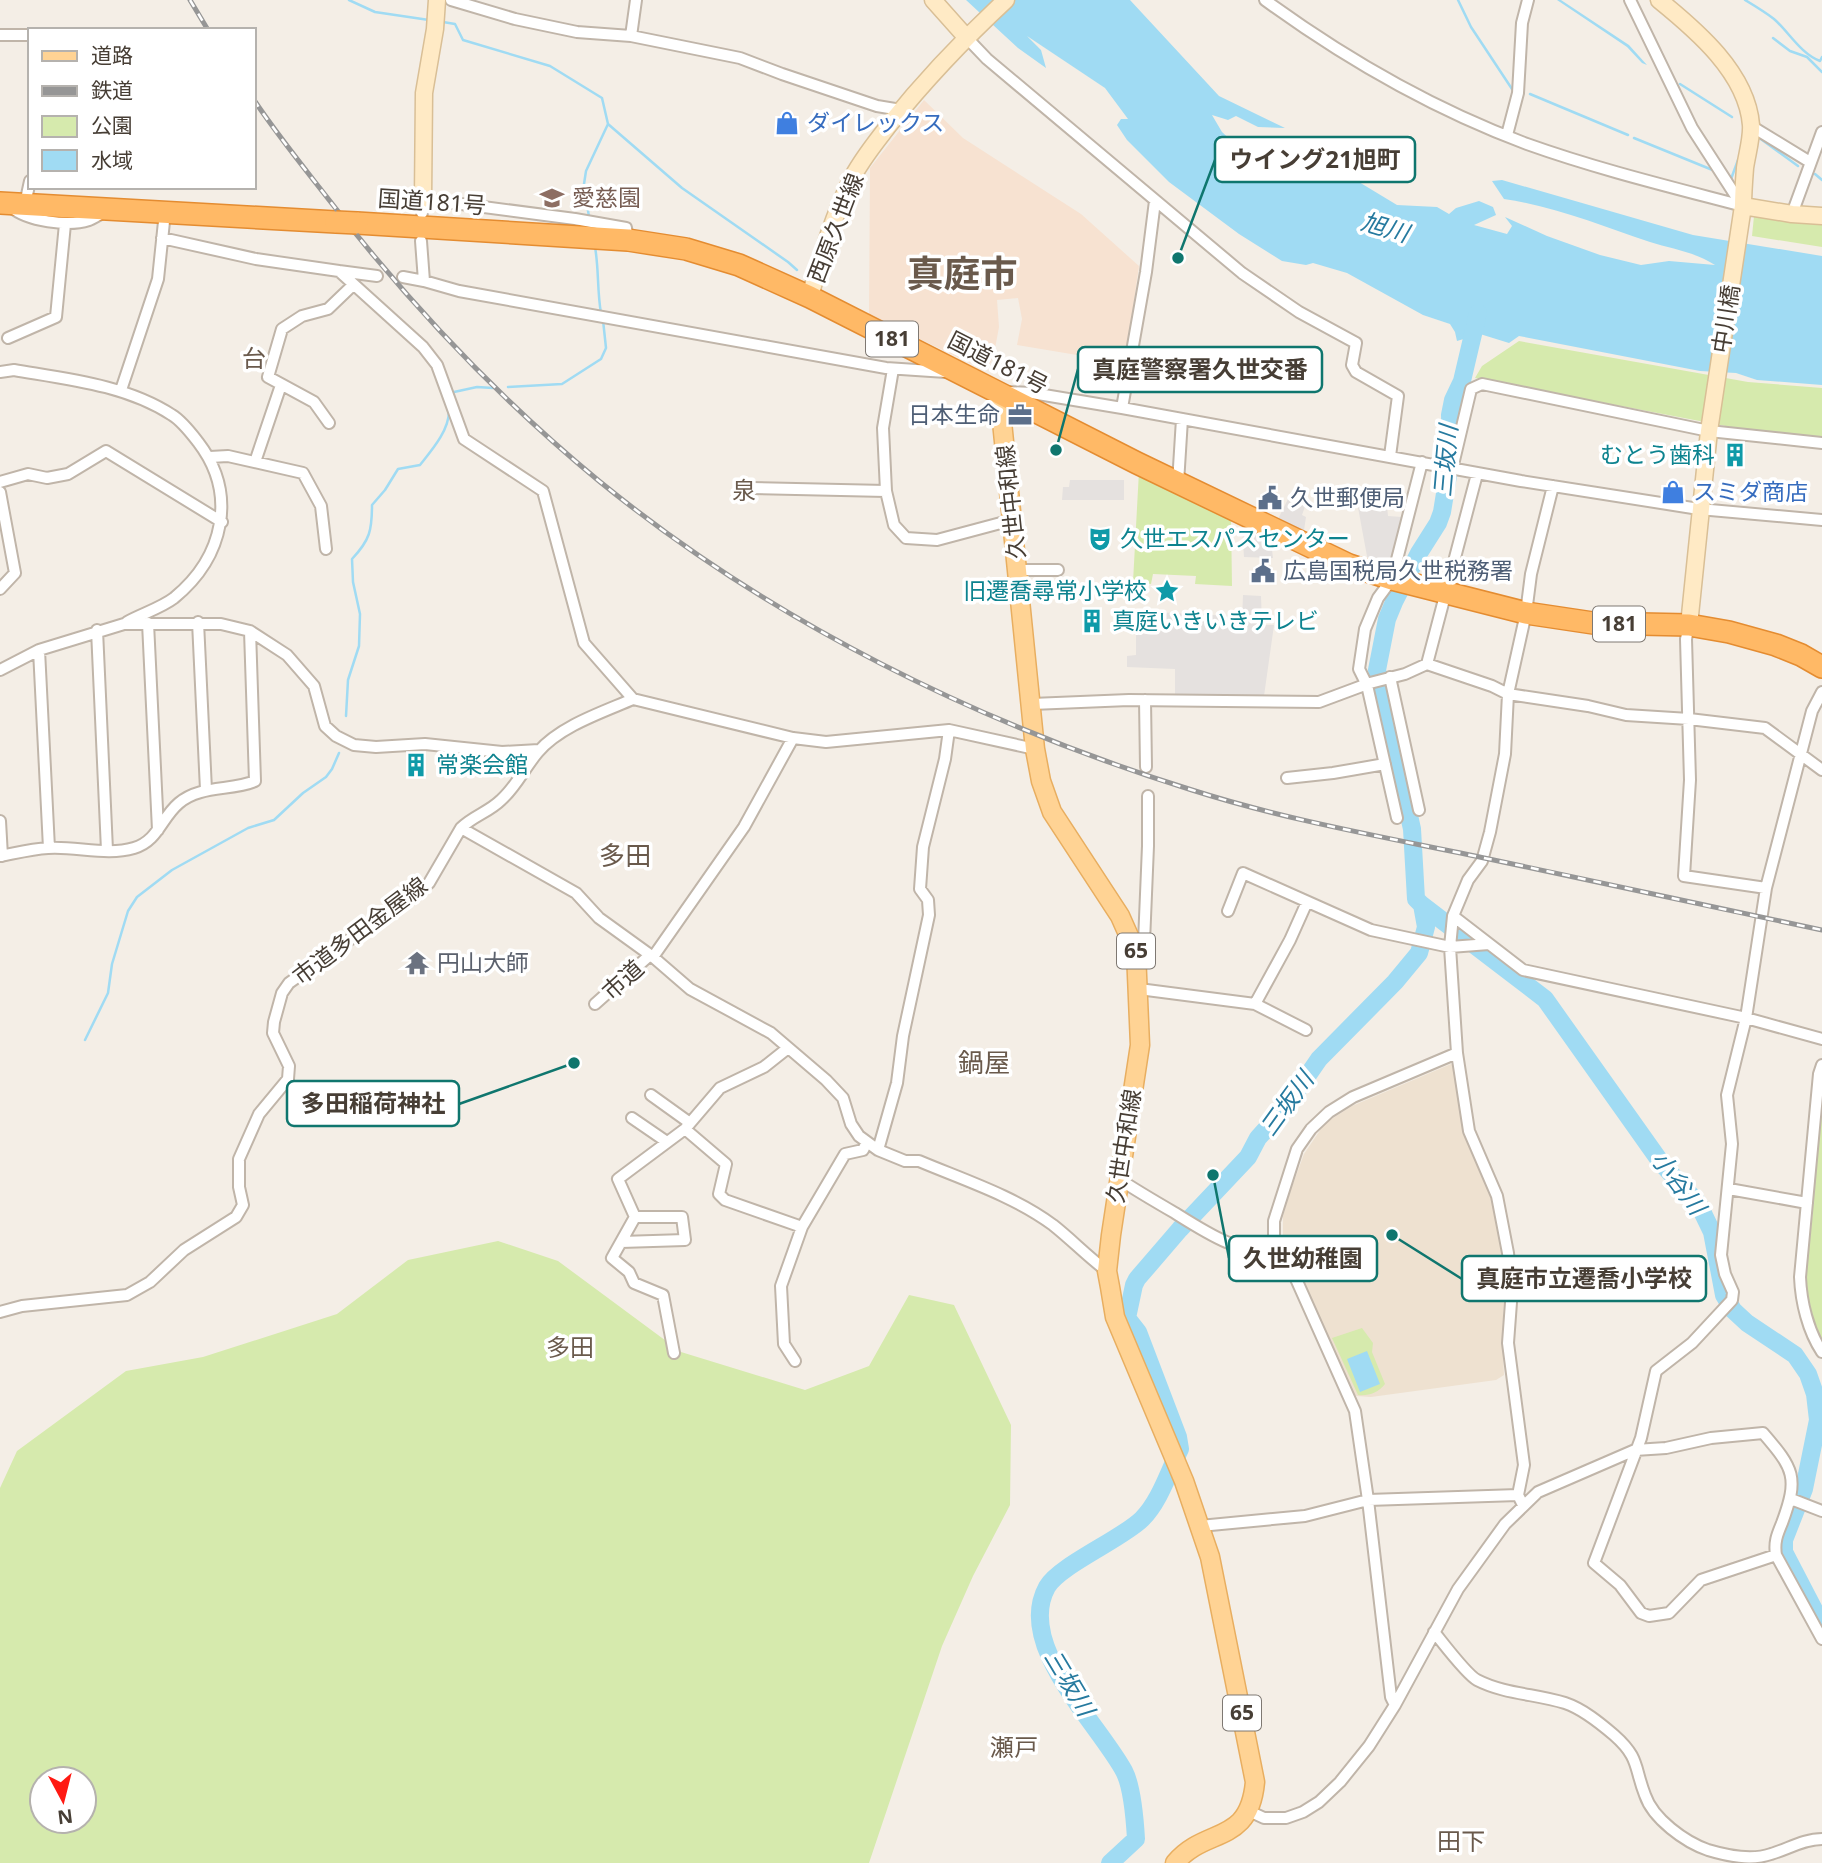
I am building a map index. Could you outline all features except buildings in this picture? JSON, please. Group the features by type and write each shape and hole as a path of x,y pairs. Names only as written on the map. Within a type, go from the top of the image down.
{"highway":[{"name":"国道181号","path":"10,204 628,240 710,255 810,297 999,392 1028,399 1178,483 1349,565 1527,613 1592,623 1689,625 1729,632 1776,645 1822,667"}],"main road":[{"name":"久世中和線","path":"999,392 1035,748 1041,781 1052,812 1120,916 1136,952 1140,1045 1107,1271 1115,1317 1200,1526 1221,1608 1255,1782 1249,1811"},
{"path":"1175,1863 1190,1850 1229,1832 1249,1811"}],"street":[{"path":"437,0 424,93 423,206 575,219 626,228 628,240"},
{"path":"451,0 515,19 577,32 631,36 740,58 877,106 901,110"},
{"path":"631,36 636,0"},
{"path":"933,0 987,59 1242,273 1299,312 1356,343 1352,365 1356,372 1398,396 1390,456"},
{"name":"西原久世線","path":"810,297 829,233 851,180 872,147 966,37 1006,0"},
{"path":"1265,0 1362,66 1507,135 1592,164 1743,206 1792,215 1822,216"},
{"path":"1507,135 1518,93 1522,23 1528,0"},
{"path":"1630,0 1692,128 1743,206"},
{"path":"1659,0 1709,46 1730,72 1743,91 1751,126 1810,162"},
{"path":"0,35 28,35"},
{"name":"中川橋","path":"1689,625 1699,509 1743,206 1751,126"},
{"path":"1792,215 1822,132"},
{"path":"28,183 10,204 19,214 65,224 89,220 110,209"},
{"path":"1122,408 1146,272 1155,201"},
{"path":"121,390 158,279 164,212"},
{"path":"8,338 57,317 65,224"},
{"path":"162,238 256,259 377,276"},
{"path":"421,241 424,281"},
{"path":"339,271 424,347 437,365 464,439 543,491 584,643 633,699 793,738 826,742 948,730 1035,748"},
{"path":"403,277 459,291 893,369 959,373"},
{"path":"329,423 314,402 268,377 282,329 302,316 328,309 353,285"},
{"path":"893,369 883,428 886,491 894,525 906,538 937,540 1012,520"},
{"path":"0,372 14,370 121,390 174,415 210,457 219,484 222,522 217,539 197,575 173,599 124,624"},
{"path":"1452,469 1471,389 1482,384 1709,431 1822,443"},
{"path":"255,462 281,385"},
{"path":"1028,399 1122,408 1478,474 1699,509 1822,520"},
{"path":"1178,483 1182,419"},
{"path":"0,482 28,474 47,478 68,474 106,451 222,522"},
{"path":"210,457 228,456 303,473 321,506 326,549"},
{"path":"1397,818 1369,684 1359,669 1365,629 1378,598 1402,581 1422,462"},
{"path":"1427,664 1478,474"},
{"path":"1249,1811 1264,1818 1286,1818 1303,1812 1319,1802 1370,1745 1395,1705 1458,1589 1521,1500 1524,1465 1508,1343 1512,1289 1508,1253 1497,1196 1469,1131 1457,1053 1450,947 1452,916 1468,880 1482,861 1490,832 1505,754 1508,694 1527,613 1531,574 1553,486"},
{"path":"751,488 886,491"},
{"path":"0,492 15,573 0,589"},
{"path":"1018,570 1058,570"},
{"path":"198,622 206,790"},
{"path":"148,623 158,832"},
{"path":"1,668 39,650 124,624 221,624 250,631 287,656 314,686 325,726 336,736 354,745 376,747 425,744 502,752 539,750"},
{"path":"1689,625 1686,639 1690,791 1684,876 1766,888"},
{"path":"97,631 107,850"},
{"path":"0,821 1,856 48,848 130,849 143,845 158,832 165,818 180,802 206,790 256,781 250,631"},
{"path":"39,650 48,848"},
{"path":"1032,704 1145,700 1319,702 1405,674 1427,664 1508,694 1588,706 1626,715 1765,728 1822,770"},
{"path":"1390,677 1419,810"},
{"path":"1776,1555 1701,1580 1669,1613 1649,1616 1641,1613 1620,1585 1594,1563 1641,1438 1656,1371 1692,1342 1732,1300 1733,1293 1721,1255 1732,1144 1727,1095 1746,1018 1766,888 1812,711 1822,692"},
{"path":"633,699 574,725 539,750 504,798 488,812 467,822 461,828 576,893 599,918 652,956 690,989 771,1033 844,1098 851,1124 859,1136 878,1150 905,1161 919,1161 1029,1210 1054,1226 1088,1258 1107,1271"},
{"path":"1145,700 1146,767"},
{"path":"878,1150 897,1083 903,1036 929,915 928,900 920,889 923,847 945,759 948,730"},
{"name":"市道","path":"595,1004 652,956 744,827 793,738"},
{"path":"1287,778 1385,764"},
{"path":"1136,952 1144,942 1148,796"},
{"name":"市道多田金屋線","path":"0,1312 22,1306 127,1295 150,1282 184,1250 236,1217 243,1205 239,1187 239,1159 259,1114 288,1079 289,1066 273,1033 282,993 289,983 310,967 429,883 461,828"},
{"path":"1228,911 1243,873 1371,930 1450,947 1489,944"},
{"path":"1255,1004 1290,940 1307,902"},
{"path":"1452,916 1523,970 1746,1018 1822,1039"},
{"path":"1139,989 1255,1004 1306,1030"},
{"path":"635,1217 618,1179 687,1126 720,1088 764,1067 788,1048"},
{"path":"1395,1705 1391,1697 1355,1411 1275,1238 1275,1221 1297,1149 1311,1129 1329,1112 1353,1097 1457,1053"},
{"path":"1822,1065 1800,1277 1801,1293 1816,1344 1822,1352"},
{"path":"651,1095 726,1164 719,1194 725,1200 802,1227"},
{"path":"632,1118 667,1142"},
{"path":"795,1361 784,1344 781,1286 802,1227 845,1154 863,1150 867,1142"},
{"path":"1119,1179 1216,1239 1237,1248 1282,1253"},
{"path":"1729,1189 1807,1203"},
{"path":"635,1217 612,1258 629,1272 634,1283 663,1295 674,1353"},
{"path":"621,1242 685,1240 682,1217 635,1217"},
{"path":"1200,1526 1305,1516 1368,1500 1521,1500 1635,1450 1763,1433 1788,1463 1793,1476 1791,1499 1774,1544 1776,1555 1822,1639"},
{"path":"1791,1499 1822,1511"},
{"path":"1434,1632 1474,1679 1500,1688 1566,1703 1592,1717 1630,1750 1645,1795 1654,1812 1668,1826 1705,1849 1750,1858 1822,1839"}],"shaded area":[{"path":"924,100 963,138 1081,214 1139,266 1125,363 1017,345 1022,319 1018,298 997,300 999,327 994,354 987,371 869,315 870,168"},
{"path":"1070,480 1124,480 1124,500 1062,500 1063,487 1069,487"},
{"path":"1291,493 1307,501 1302,515 1306,517 1303,537 1276,523"},
{"path":"1357,502 1387,507 1388,516 1402,517 1389,574 1369,567"},
{"path":"1242,527 1271,541 1273,558 1244,557"},
{"path":"1243,595 1261,596 1262,625 1274,625 1264,696 1175,696 1175,669 1127,667 1127,656 1136,655 1136,611 1231,616 1233,624 1242,622"},
{"path":"1451,1064 1454,1066 1463,1131 1495,1202 1506,1272 1502,1334 1504,1375 1496,1380 1371,1397 1356,1396 1283,1244 1283,1216 1304,1154 1325,1123 1352,1106"}],"green space":[{"path":"1754,216 1822,222 1822,247 1752,236"},
{"path":"1519,341 1748,382 1822,388 1822,437 1731,427 1475,378 1482,366"},
{"path":"1139,471 1231,517 1232,586 1195,584 1196,576 1153,574 1151,584 1133,582"},
{"path":"1822,1091 1822,1342 1811,1318 1804,1288"},
{"path":"498,1241 558,1261 681,1352 805,1390 869,1366 909,1295 954,1305 1011,1425 1010,1505 973,1576 942,1646 869,1863 0,1863 0,1488 17,1451 126,1371 203,1357 337,1314 408,1260"},
{"path":"1362,1328 1373,1343 1372,1352 1385,1384 1376,1392 1358,1395 1332,1338"}],"water":[{"name":"旭川","path":"966,0 1130,0 1219,96 1285,128 1258,127 1236,116 1228,120 1212,115 1222,132 1251,159 1270,172 1344,173 1397,205 1437,207 1449,214 1456,208 1479,201 1493,207 1496,215 1474,225 1507,234 1512,226 1505,217 1600,255 1641,265 1669,261 1715,265 1691,254 1578,217 1504,199 1492,181 1502,180 1693,235 1822,256 1822,385 1757,380 1736,373 1700,371 1519,336 1509,343 1480,334 1457,341 1450,324 1423,315 1347,273 1313,263 1306,265 1282,261 1239,234 1169,182 1127,140 1117,125 1121,119 1128,119 1105,88 1027,36 1041,50 1046,68 1018,48"},
{"path":"1557,0 1561,0 1629,45 1647,65 1627,47"},
{"path":"1367,1351 1380,1384 1360,1392 1347,1359"}],"waterway":[{"path":"349,0 375,12 429,20"},
{"path":"1458,0 1471,27 1512,89"},
{"path":"1745,0 1774,19 1806,53 1820,61 1822,57"},
{"path":"443,22 455,24 463,40 550,66 602,98 608,124 586,171 584,184 589,217"},
{"path":"1773,38 1790,51 1807,57 1822,72"},
{"path":"1680,84 1732,117"},
{"path":"1530,94 1628,135"},
{"path":"608,124 682,188 797,270"},
{"path":"1758,137 1798,166"},
{"path":"1634,138 1715,171"},
{"path":"1731,179 1738,160"},
{"path":"1815,174 1822,180"},
{"path":"595,247 601,313"},
{"name":"三坂川","path":"1110,1863 1136,1839 1129,1786 1124,1771 1050,1658 1042,1633 1040,1610 1047,1587 1054,1579 1142,1519 1159,1495 1180,1449 1178,1437 1138,1332 1127,1318 1137,1279 1248,1157 1258,1138 1286,1107 1319,1059 1395,982 1419,953 1426,927 1422,905 1416,899 1412,829 1377,670 1387,619 1442,512 1451,457 1450,415 1453,400 1462,381 1478,313"},
{"path":"508,387 562,384 601,359 606,348 603,320"},
{"path":"454,392 477,387 493,388"},
{"path":"346,716 348,680 359,646 360,614 353,582 352,559 369,534 372,505 398,469 420,465 443,433 449,411"},
{"path":"85,1040 108,993 112,964 128,911 137,897 172,870 248,828 274,820 303,793 326,777 339,753"},
{"name":"小谷川","path":"1422,905 1545,999 1662,1164 1698,1203 1712,1232 1724,1295 1733,1310 1747,1323 1795,1355 1808,1374 1815,1394 1818,1420 1804,1489 1784,1540 1784,1552 1822,1625"}],"railway":[{"path":"190,0 207,28"},
{"path":"256,103 388,273 454,346 561,449 665,532 735,579 881,664 1034,734 1113,764 1229,801 1340,828 1822,930"}],"place":[{"name":"ダイレックス","path":"787,123"},
{"name":"愛慈園","path":"552,198"},
{"name":"ウイング21旭町","path":"1178,258"},
{"name":"日本生命","path":"1020,415"},
{"name":"真庭警察署久世交番","path":"1056,450"},
{"name":"むとう歯科","path":"1735,455"},
{"name":"スミダ商店","path":"1673,492"},
{"name":"久世郵便局","path":"1270,498"},
{"name":"久世エスパスセンター","path":"1100,539"},
{"name":"広島国税局久世税務署","path":"1263,571"},
{"name":"旧遷喬尋常小学校","path":"1167,591"},
{"name":"真庭いきいきテレビ","path":"1092,621"},
{"name":"常楽会館","path":"416,765"},
{"name":"円山大師","path":"417,963"},
{"name":"多田稲荷神社","path":"574,1063"},
{"name":"久世幼稚園","path":"1213,1175"},
{"name":"真庭市立遷喬小学校","path":"1392,1235"}],"district":[{"name":"真庭市","path":"962,274"},
{"name":"台","path":"254,359"},
{"name":"泉","path":"744,491"},
{"name":"多田","path":"625,856"},
{"name":"鍋屋","path":"984,1063"},
{"name":"多田","path":"570,1348"},
{"name":"瀬戸","path":"1014,1748"},
{"name":"田下","path":"1461,1842"}]}
